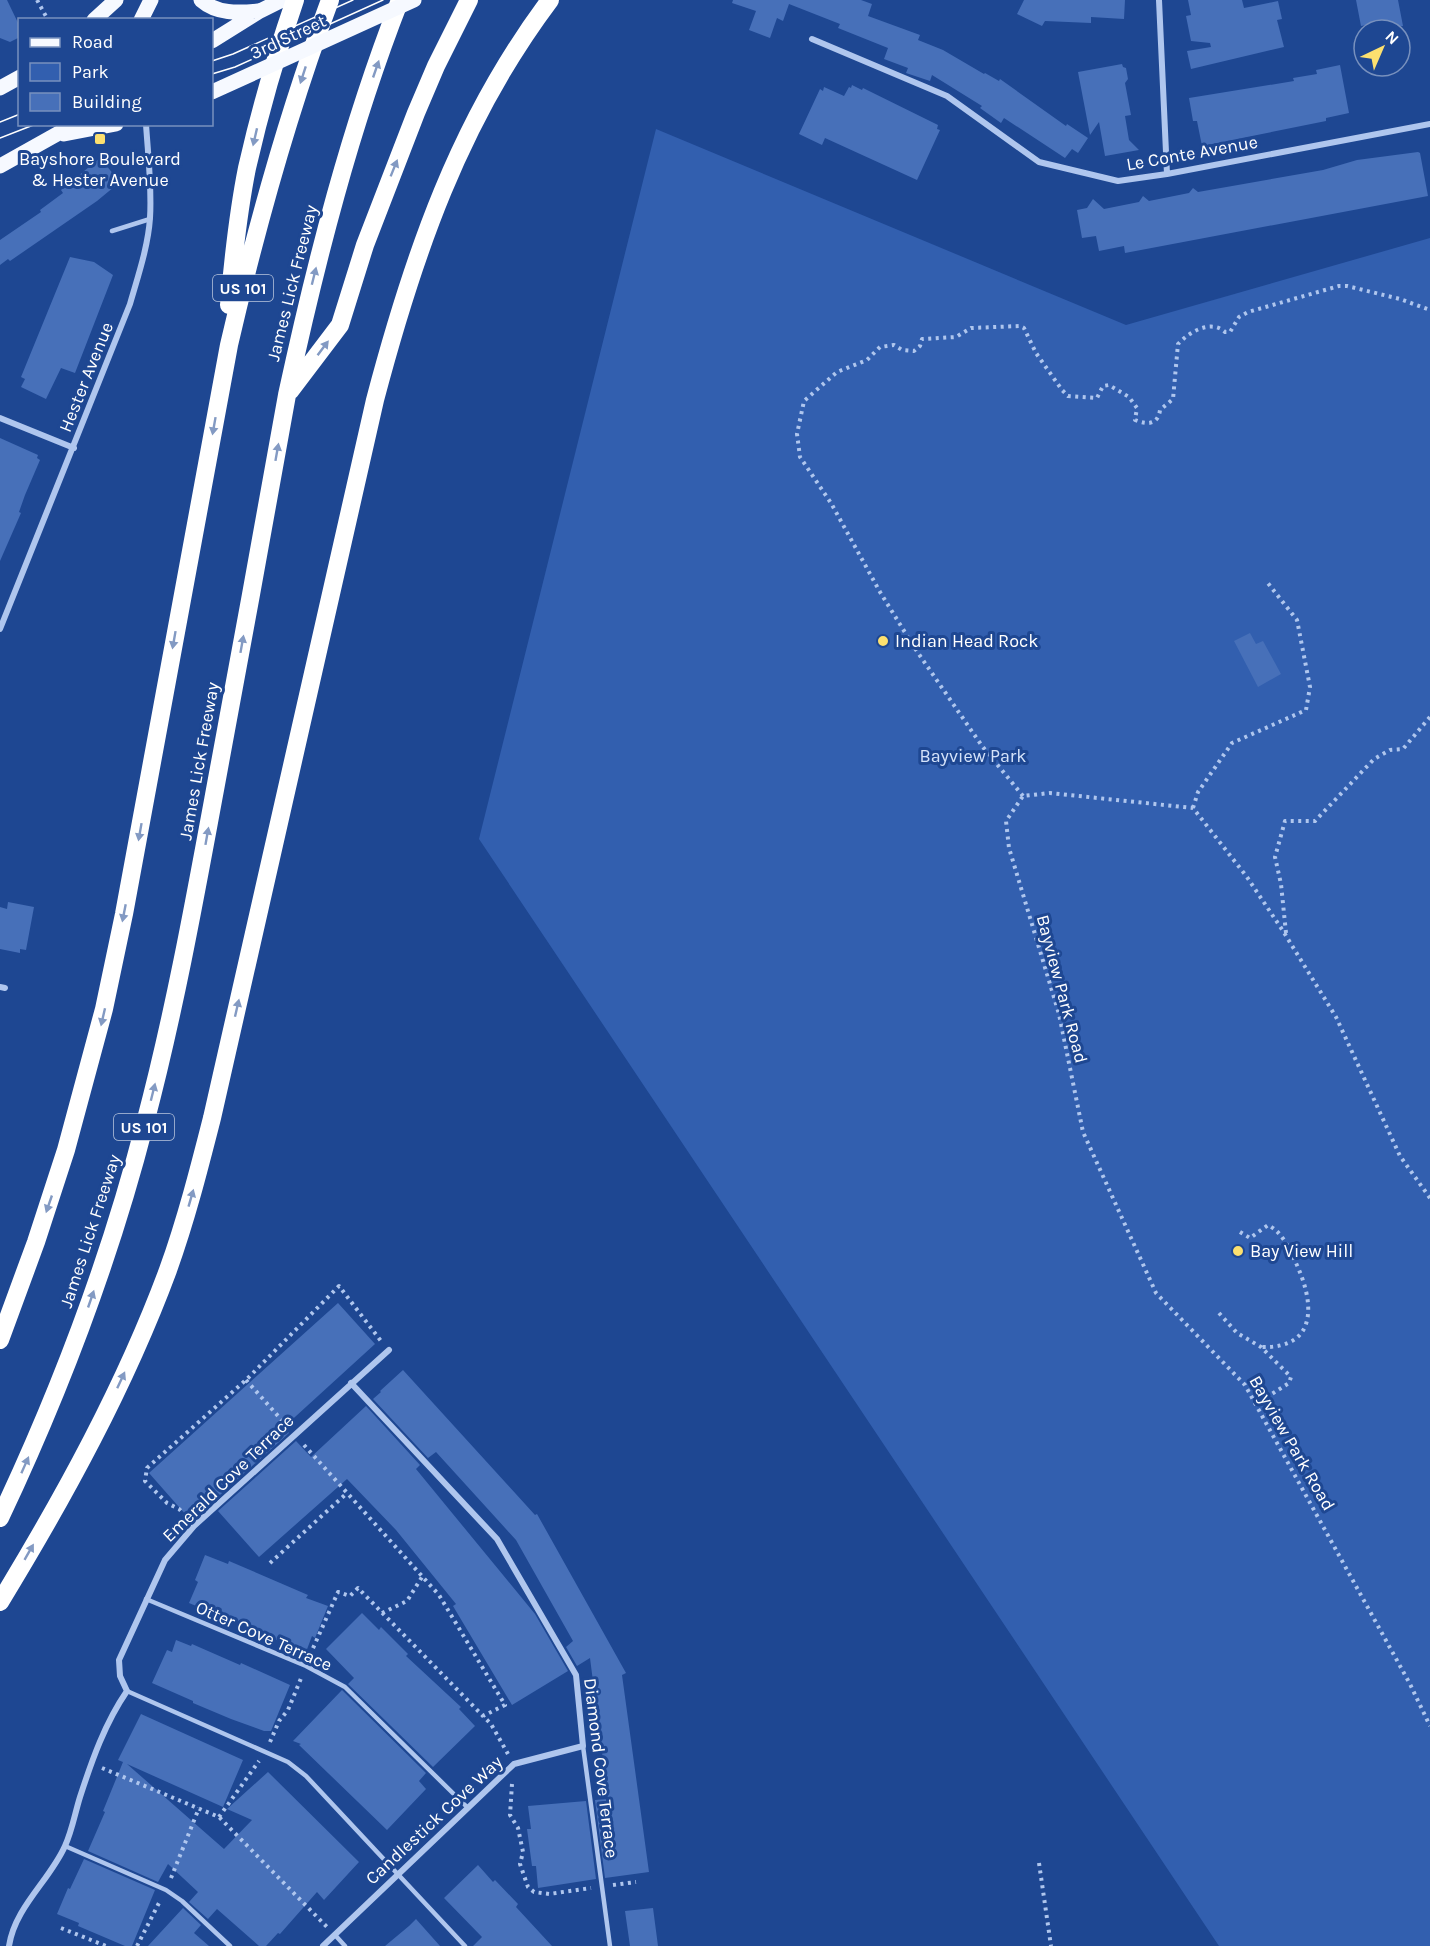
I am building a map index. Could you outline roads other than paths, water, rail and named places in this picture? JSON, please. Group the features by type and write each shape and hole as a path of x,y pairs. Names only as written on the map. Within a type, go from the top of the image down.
{"highway":[{"path":"220,393 235,246 247,170 264,99 295,0"},
{"name":"US 101","path":"0,1340 59,1173 93,1057 132,876 220,393 243,287 267,193 303,75 330,0"},
{"name":"James Lick Freeway","path":"0,1518 71,1354 115,1226 145,1124 190,927 287,395 313,278 334,199 400,0"},
{"path":"287,395 340,325 365,245 402,146 436,66 469,0"},
{"path":"0,1602 104,1415 148,1319 185,1221 212,1118 372,412 392,336 432,214 456,156 484,101 550,0"}],"main road":[{"path":"96,18 116,0"},
{"path":"142,18 151,0"},
{"path":"201,0 216,9 231,12 260,11"},
{"path":"213,40 282,0"},
{"name":"3rd Street","path":"213,92 414,0"},
{"path":"0,88 18,78"},
{"path":"0,95 18,90"},
{"path":"0,166 72,126"},
{"path":"55,136 106,126"}],"street":[{"path":"1159,0 1167,174"},
{"name":"Le Conte Avenue","path":"812,39 946,96 1039,162 1118,181 1167,174 1430,124"},
{"name":"Hester Avenue","path":"0,629 130,304 142,263 150,219 146,126"},
{"path":"0,418 74,448"},
{"name":"Emerald Cove Terrace","path":"128,1691 120,1676 119,1660 165,1560 194,1526 389,1350"},
{"name":"Diamond Cove Terrace","path":"351,1383 497,1539 576,1675 583,1746"},
{"path":"9,1946 11,1933 22,1912 65,1846 90,1763 115,1710 128,1691"},
{"name":"Candlestick Cove Way","path":"323,1946 514,1764 583,1746"}],"lane":[{"path":"112,231 150,219"},
{"name":"Otter Cove Terrace","path":"146,1599 306,1666 345,1687 468,1808"},
{"path":"128,1691 288,1762 306,1776 465,1946"},
{"name":"Diamond Cove Terrace","path":"583,1746 610,1946"},
{"path":"65,1846 166,1890 182,1901 230,1946"},
{"path":"335,1935 345,1946"}],"tram line":[{"path":"213,61 233,54 353,0"},
{"path":"213,74 235,67 383,0"},
{"path":"0,122 18,115"},
{"path":"0,138 31,126"}],"place":[{"name":"Bayshore Boulevard & Hester Avenue","path":"100,139"},
{"name":"Indian Head Rock","path":"883,641"},
{"name":"Bay View Hill","path":"1238,1251"}],"park label":[{"name":"Bayview Park","path":"973,756"}]}
